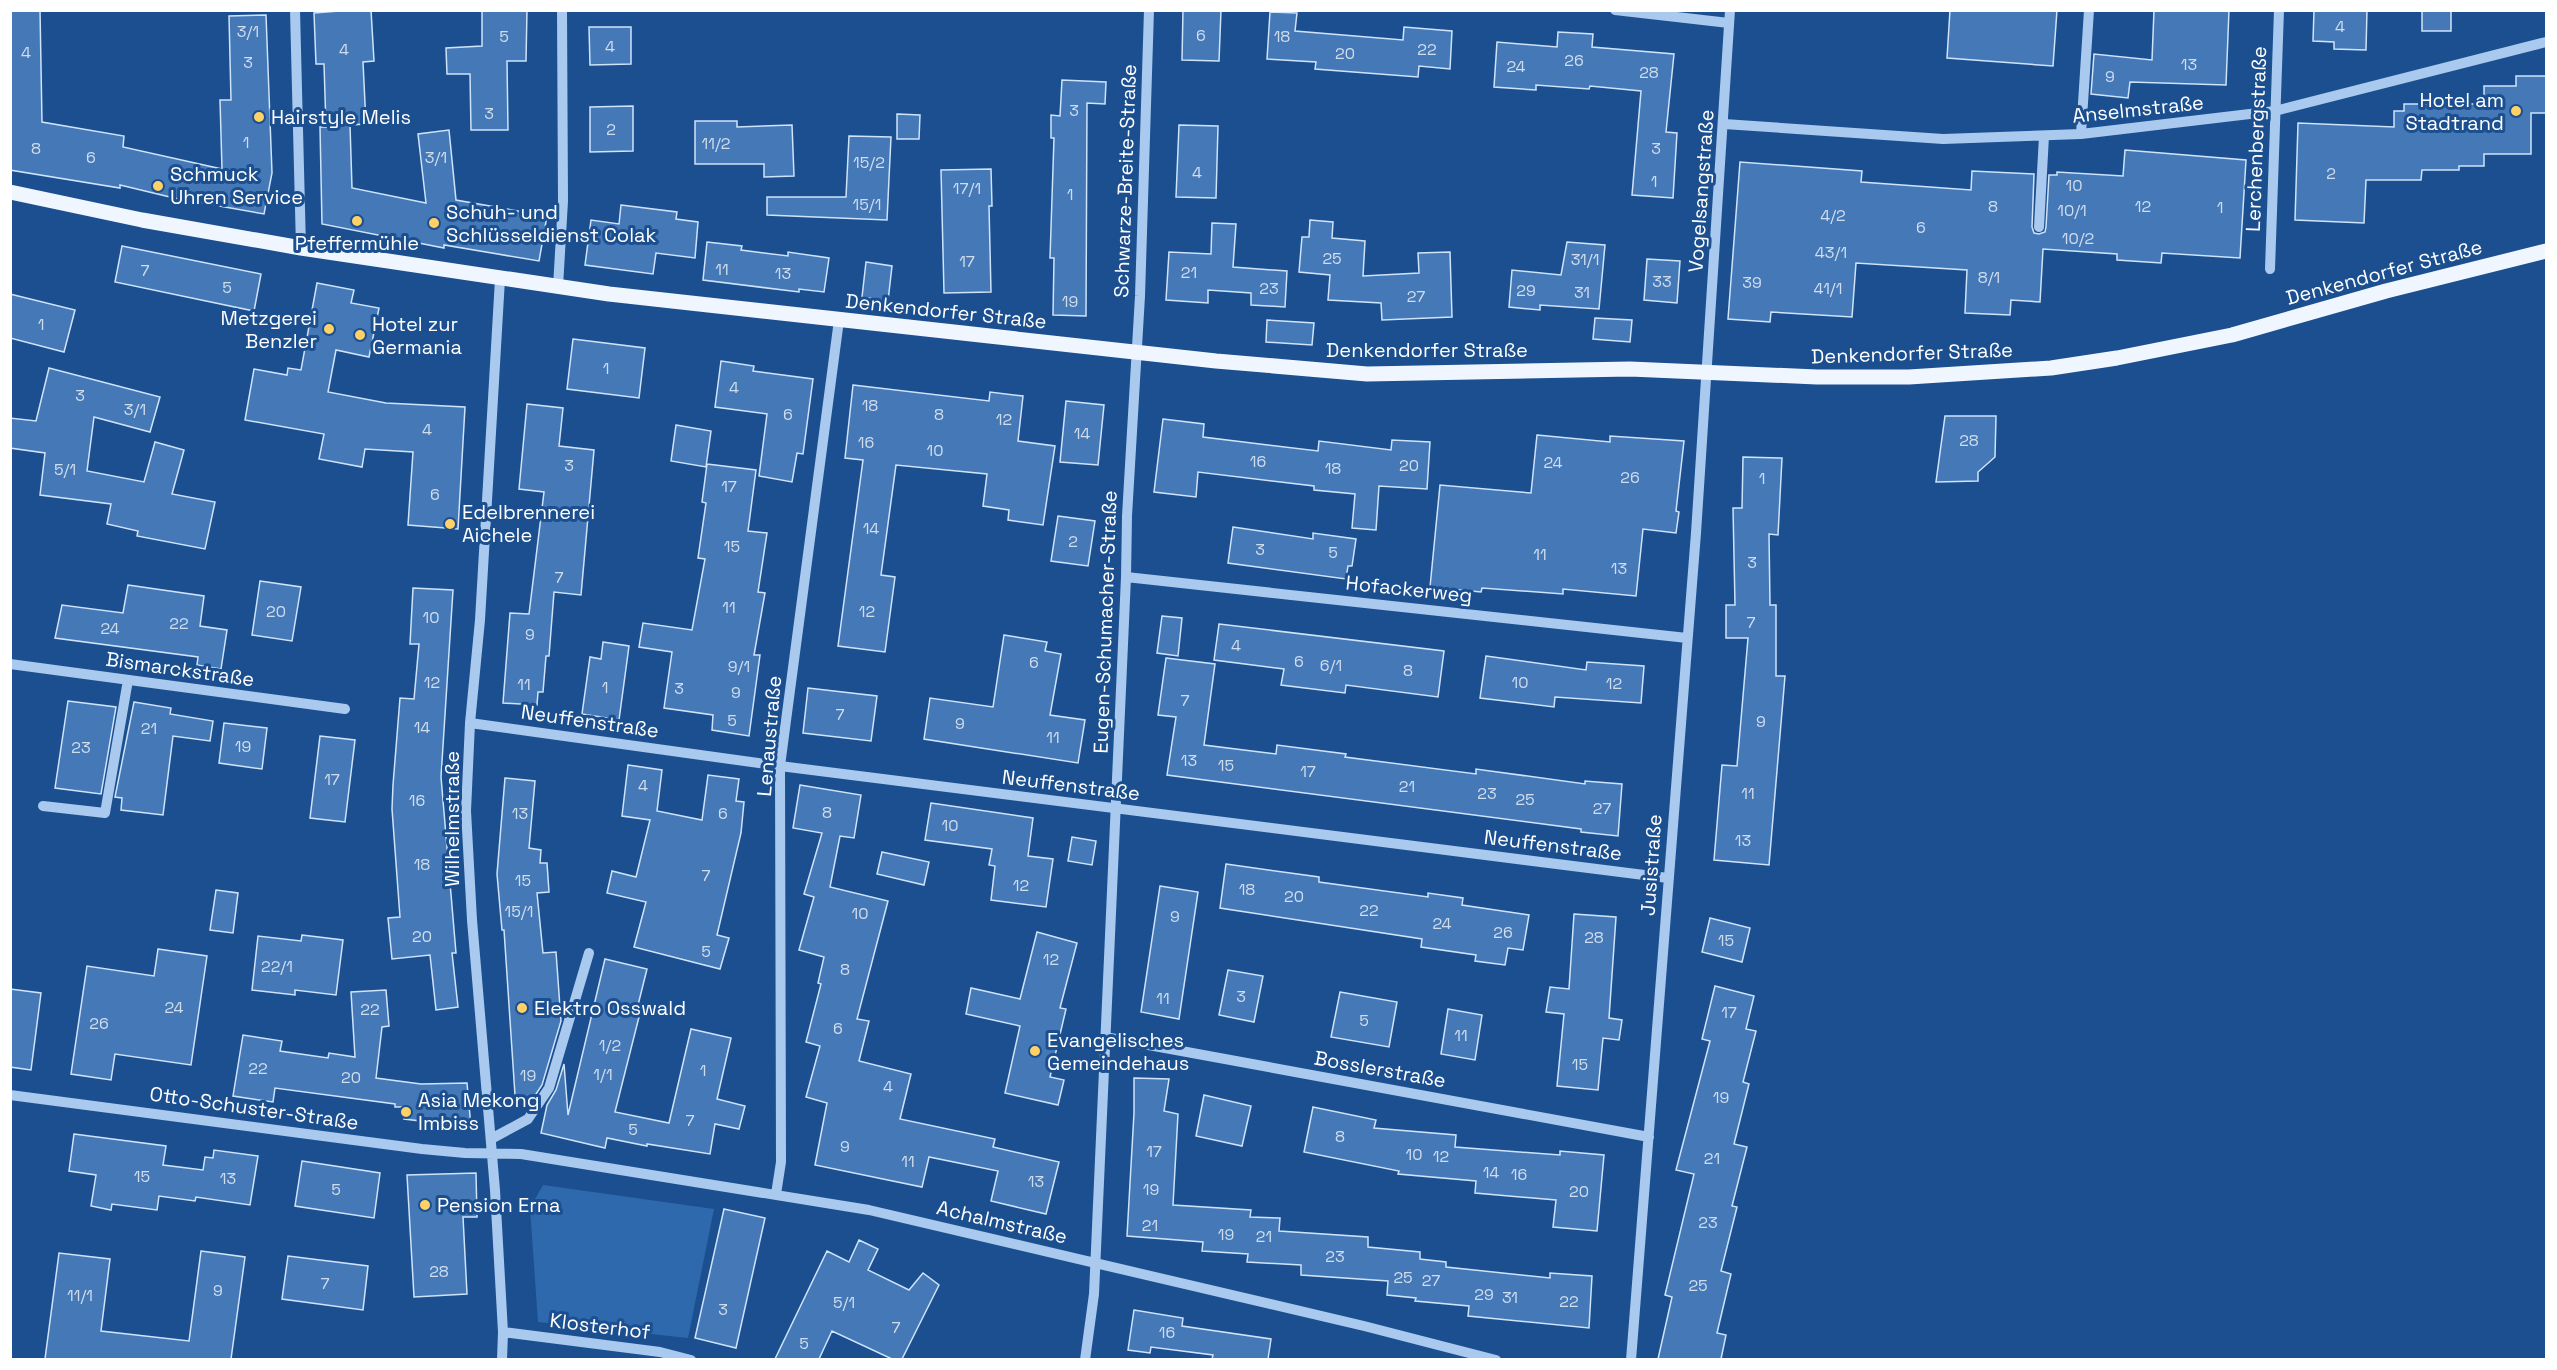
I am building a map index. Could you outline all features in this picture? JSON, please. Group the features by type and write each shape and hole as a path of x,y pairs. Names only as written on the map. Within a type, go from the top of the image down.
{"main road":[{"name":"Denkendorfer Straße","path":"10,192 142,220 301,248 558,287 1136,353 1367,374 1630,369 1807,377 1909,377 2027,370 2085,363 2232,335 2365,297 2547,251"}],"street":[{"path":"295,10 301,248"},
{"path":"558,287 563,201 562,10"},
{"name":"Schwarze-Breite-Straße","path":"1136,353 1149,10"},
{"path":"1616,10 1729,23"},
{"name":"Vogelsangstraße","path":"1707,373 1730,10"},
{"path":"2081,134 2089,10"},
{"name":"Lerchenbergstraße","path":"2270,269 2279,10"},
{"name":"Anselmstraße","path":"1724,124 1943,139 2081,134 2275,111 2547,42"},
{"path":"2039,227 2044,136"},
{"name":"Wilhelmstraße","path":"500,279 480,620 470,723 466,845 493,1153 503,1332 502,1359"},
{"name":"Lenaustraße","path":"776,1194 781,1162 780,766 839,320"},
{"name":"Eugen-Schumacher-Straße","path":"1085,1359 1094,1294 1136,353"},
{"name":"Jusistraße","path":"1631,1359 1707,373"},
{"name":"Hofackerweg","path":"1126,577 1687,638"},
{"name":"Bismarckstraße","path":"10,664 345,709"},
{"path":"43,806 105,813 128,680"},
{"name":"Neuffenstraße","path":"470,723 780,766 1668,878"},
{"path":"491,1139 528,1119 549,1088 589,953"},
{"name":"Bosslerstraße","path":"1104,1037 1649,1137"},
{"name":"Otto-Schuster-Straße","path":"10,1095 422,1149 493,1153"},
{"name":"Achalmstraße","path":"493,1153 521,1154 869,1210 1496,1359"},
{"name":"Klosterhof","path":"503,1332 660,1352 691,1359"}],"shaded area":[{"path":"543,1185 714,1209 688,1338 538,1322 530,1208"}],"building":[{"path":"10,10 40,10 42,122 124,136 123,147 222,169 220,100 231,100 229,16 266,15 272,173 264,214 174,198 120,185 120,188 10,170"},
{"path":"371,10 374,61 363,62 366,124 350,125 352,188 426,203 418,134 449,130 456,200 547,216 539,261 444,245 444,248 322,224 320,127 326,127 324,64 316,64 314,13"},
{"path":"482,10 527,10 526,61 507,61 508,130 471,130 470,74 447,74 446,48 482,46"},
{"path":"1183,10 1221,10 1219,61 1182,60"},
{"path":"1950,10 2057,10 2053,66 1947,58"},
{"path":"2154,10 2229,10 2226,85 2130,82 2128,98 2091,94 2094,54 2152,60"},
{"path":"2314,10 2367,10 2366,50 2334,49 2334,42 2313,41"},
{"path":"2422,10 2451,10 2451,31 2422,31"},
{"path":"1270,12 1297,13 1295,31 1403,40 1404,27 1452,31 1450,69 1419,66 1418,77 1315,69 1316,62 1267,59"},
{"path":"589,27 631,27 631,64 590,65"},
{"path":"1558,32 1593,34 1592,47 1674,54 1666,132 1677,133 1673,198 1632,195 1641,91 1590,86 1589,89 1536,85 1536,90 1494,87 1497,42 1557,47"},
{"path":"2516,76 2547,76 2547,113 2531,113 2531,154 2484,154 2484,166 2459,166 2459,170 2422,170 2421,180 2366,180 2364,223 2295,220 2298,123 2394,127 2394,111 2404,111 2404,104 2484,104 2484,86 2516,86"},
{"path":"1062,80 1106,82 1105,104 1087,103 1086,316 1053,315 1054,258 1050,258 1054,138 1051,138 1051,115 1060,116"},
{"path":"633,106 633,151 590,152 590,107"},
{"path":"897,114 920,115 919,139 897,139"},
{"path":"695,121 737,121 737,127 792,125 794,176 764,177 764,164 695,164"},
{"path":"1179,125 1218,126 1216,198 1176,197"},
{"path":"849,136 891,137 887,220 767,215 767,197 846,197"},
{"path":"2125,150 2246,160 2240,258 2162,253 2161,263 2117,260 2117,254 2043,249 2040,302 2011,300 2010,315 1965,313 1967,270 1856,263 1852,317 1771,312 1770,322 1728,319 1740,162 1862,171 1861,182 1971,190 1972,171 2034,174 2032,227 2034,233 2039,234 2045,232 2046,227 2049,175 2057,175 2057,172 2123,176"},
{"path":"991,169 992,206 989,206 991,292 944,293 941,170"},
{"path":"621,205 677,212 676,219 698,222 695,258 656,253 653,274 585,265 591,220 619,224"},
{"path":"1310,220 1333,222 1332,238 1365,241 1363,276 1419,273 1418,253 1450,252 1452,317 1382,320 1381,303 1328,300 1330,275 1299,272 1302,237 1309,237"},
{"path":"1212,223 1236,224 1233,267 1287,271 1285,307 1251,305 1251,293 1208,290 1208,303 1166,300 1169,252 1211,254"},
{"path":"707,242 742,246 741,250 788,256 788,252 829,258 824,292 799,289 799,292 703,280"},
{"path":"1567,242 1605,245 1599,309 1540,305 1540,310 1509,307 1512,270 1561,275"},
{"path":"122,246 261,274 254,311 115,282"},
{"path":"1647,259 1680,261 1677,303 1644,300"},
{"path":"866,262 892,266 888,301 862,297"},
{"path":"317,283 354,290 351,303 379,308 369,357 336,350 328,392 386,403 465,407 458,529 408,525 413,452 365,449 362,467 319,459 324,434 245,420 254,369 287,375 288,368 301,370"},
{"path":"10,294 75,310 64,352 10,338"},
{"path":"1595,318 1632,320 1630,342 1593,339"},
{"path":"1267,320 1314,323 1312,345 1266,342"},
{"path":"573,339 645,348 639,398 567,389"},
{"path":"721,361 754,366 753,371 813,379 803,454 797,453 792,482 759,476 767,414 715,407"},
{"path":"49,368 160,397 150,432 94,417 87,471 144,482 155,442 184,450 172,494 215,502 205,549 137,536 138,531 107,524 111,504 40,495 45,453 10,448 10,418 36,421"},
{"path":"853,385 989,401 990,392 1023,396 1018,441 1055,446 1043,525 1008,520 1009,510 983,506 987,474 896,465 881,575 895,577 885,652 838,646 863,460 845,458"},
{"path":"1066,401 1104,405 1098,465 1060,462"},
{"path":"527,404 563,408 559,446 594,450 581,595 554,592 549,656 546,656 543,692 538,692 537,705 503,703 510,613 529,614 544,492 519,489"},
{"path":"1945,416 1996,416 1995,457 1978,472 1978,481 1936,482"},
{"path":"1163,419 1204,424 1203,437 1318,451 1319,441 1391,450 1392,440 1430,442 1427,489 1379,486 1376,530 1352,528 1355,494 1314,490 1314,486 1198,472 1196,497 1154,492"},
{"path":"676,425 711,431 706,467 671,461"},
{"path":"1537,435 1610,442 1610,436 1684,441 1676,511 1679,512 1676,533 1643,529 1636,596 1563,589 1563,594 1482,588 1481,592 1430,587 1440,485 1531,493"},
{"path":"1743,457 1782,458 1778,535 1769,534 1770,605 1776,605 1776,676 1785,676 1769,865 1714,860 1722,765 1737,766 1748,638 1726,638 1726,605 1735,605 1733,508 1742,508"},
{"path":"707,464 756,470 748,531 767,533 758,592 765,593 754,655 760,655 749,736 712,730 713,715 664,708 672,652 639,647 643,623 692,630 705,559 698,558 706,503 702,502"},
{"path":"1058,516 1095,521 1088,566 1051,561"},
{"path":"1233,527 1313,539 1313,533 1356,539 1352,566 1348,566 1346,579 1228,563"},
{"path":"260,581 301,587 292,641 252,635"},
{"path":"128,585 204,596 200,626 227,630 221,669 197,665 198,657 55,638 62,605 123,613"},
{"path":"413,588 453,590 441,777 456,953 452,953 458,1007 436,1010 430,955 392,959 388,918 400,917 392,809 400,698 414,699 419,644 410,644"},
{"path":"1162,616 1182,618 1178,656 1157,653"},
{"path":"1219,624 1444,651 1438,697 1346,685 1345,693 1281,685 1284,669 1214,660"},
{"path":"1004,635 1047,642 1045,651 1061,654 1050,715 1085,720 1078,763 924,739 930,698 993,707"},
{"path":"603,642 629,646 619,720 582,714 590,657 601,659"},
{"path":"1486,656 1586,670 1587,662 1644,666 1641,703 1555,697 1554,707 1480,698"},
{"path":"1166,658 1215,664 1204,745 1276,754 1277,745 1346,754 1345,757 1476,774 1476,769 1585,784 1585,781 1622,784 1618,836 1581,832 1581,829 1167,775 1176,717 1158,715"},
{"path":"808,688 877,696 871,741 803,733"},
{"path":"68,701 116,707 101,794 55,788"},
{"path":"134,702 171,708 170,714 213,721 210,741 173,736 163,815 121,810 122,798 115,797"},
{"path":"224,723 267,728 262,769 219,763"},
{"path":"320,736 355,740 345,822 310,818"},
{"path":"628,765 662,770 657,811 702,820 708,775 739,779 736,801 744,802 741,833 717,935 729,938 720,969 634,947 646,902 607,893 612,871 636,877 650,820 622,816"},
{"path":"505,778 535,781 529,848 541,850 540,863 547,863 549,892 537,893 543,953 556,952 561,1021 542,1085 532,1100 515,1095 504,930 502,930 497,874"},
{"path":"800,785 861,795 854,838 840,836 830,887 888,901 857,1019 869,1021 859,1061 911,1074 900,1119 995,1139 993,1147 1059,1162 1046,1214 991,1201 998,1171 929,1157 922,1187 815,1165 827,1103 806,1097 820,1046 806,1042 821,984 818,983 824,957 799,950 814,897 804,894 822,833 793,828"},
{"path":"931,803 1033,818 1028,856 1053,859 1046,907 991,900 995,866 989,865 992,849 925,840"},
{"path":"1072,837 1096,841 1092,865 1068,861"},
{"path":"882,852 929,862 924,885 877,874"},
{"path":"1226,864 1319,877 1319,882 1428,897 1428,893 1463,898 1462,905 1529,915 1523,950 1508,948 1505,965 1475,961 1476,955 1421,947 1422,939 1220,908"},
{"path":"1160,886 1198,892 1179,1019 1141,1012"},
{"path":"216,890 238,893 233,933 210,930"},
{"path":"1574,914 1616,917 1609,1018 1622,1020 1619,1040 1603,1038 1598,1090 1557,1086 1564,1014 1546,1012 1550,987 1569,989"},
{"path":"1710,918 1750,928 1742,962 1702,952"},
{"name":"Evangelisches Gemeindehaus","path":"1037,932 1077,943 1060,1008 1066,1009 1050,1077 1064,1080 1058,1105 1005,1093 1020,1026 966,1014 971,988 1020,999"},
{"path":"302,935 343,940 336,995 295,990 295,995 252,990 258,936 301,941"},
{"path":"158,949 207,956 191,1065 115,1054 111,1080 71,1074 87,966 154,976"},
{"path":"605,959 647,969 635,1017 639,1017 615,1112 669,1123 691,1029 731,1038 717,1099 745,1106 739,1129 715,1124 710,1154 607,1138 605,1148 541,1133 547,1105 556,1090 564,1064 568,1115"},
{"path":"1228,970 1263,976 1254,1022 1219,1015"},
{"path":"1715,986 1754,996 1746,1029 1756,1031 1743,1082 1749,1084 1734,1144 1747,1147 1732,1206 1737,1207 1721,1271 1731,1274 1717,1333 1726,1335 1721,1359 1658,1359 1672,1297 1665,1295 1694,1174 1676,1170 1710,1041 1702,1039"},
{"path":"10,989 41,993 31,1070 10,1067"},
{"path":"386,990 389,1026 382,1027 376,1078 421,1084 467,1083 471,1127 404,1119 404,1107 395,1107 395,1104 275,1088 273,1102 233,1096 243,1035 282,1041 280,1051 328,1058 329,1053 355,1057 351,992"},
{"path":"1340,992 1397,1002 1389,1047 1331,1037"},
{"path":"1448,1009 1482,1015 1475,1060 1441,1054"},
{"path":"1134,1078 1169,1079 1164,1111 1178,1114 1173,1205 1251,1210 1250,1217 1280,1218 1279,1231 1368,1237 1368,1247 1420,1252 1420,1259 1446,1262 1446,1267 1550,1278 1550,1273 1592,1276 1589,1328 1468,1316 1469,1306 1415,1301 1416,1298 1387,1295 1388,1281 1301,1275 1301,1265 1247,1262 1248,1254 1202,1251 1203,1242 1127,1236"},
{"path":"1204,1095 1251,1106 1242,1146 1196,1136"},
{"path":"1313,1107 1376,1120 1374,1128 1456,1135 1455,1147 1560,1155 1560,1151 1604,1155 1597,1231 1553,1227 1556,1200 1475,1193 1476,1181 1398,1174 1399,1171 1304,1152"},
{"path":"74,1134 166,1146 163,1165 203,1170 205,1157 213,1158 214,1150 258,1156 250,1205 196,1197 195,1201 159,1196 157,1210 112,1204 111,1210 91,1206 96,1175 69,1171"},
{"path":"302,1161 380,1173 374,1218 295,1206"},
{"path":"476,1173 477,1217 463,1217 467,1294 414,1297 407,1175"},
{"path":"724,1209 765,1218 736,1348 695,1338"},
{"path":"859,1240 878,1249 868,1270 909,1290 923,1273 939,1285 902,1359 892,1359 832,1331 819,1359 775,1359 827,1251 849,1262"},
{"path":"201,1251 245,1257 231,1359 45,1359 59,1253 110,1259 101,1331 189,1341"},
{"path":"288,1256 368,1266 363,1310 282,1299"},
{"path":"1134,1310 1183,1318 1182,1326 1271,1339 1268,1359 1212,1359 1213,1355 1151,1347 1150,1353 1128,1350"}],"place":[{"name":"Hotel am Stadtrand","path":"2516,111"},
{"name":"Hairstyle Melis","path":"259,117"},
{"name":"Schmuck Uhren Service","path":"158,186"},
{"name":"Pfeffermühle","path":"357,221"},
{"name":"Schuh- und Schlüsseldienst Colak","path":"434,223"},
{"name":"Metzgerei Benzler","path":"329,329"},
{"name":"Hotel zur Germania","path":"360,335"},
{"name":"Edelbrennerei Aichele","path":"450,524"},
{"name":"Elektro Osswald","path":"522,1008"},
{"name":"Evangelisches Gemeindehaus","path":"1035,1051"},
{"name":"Asia Mekong Imbiss","path":"406,1112"},
{"name":"Pension Erna","path":"425,1205"}]}
